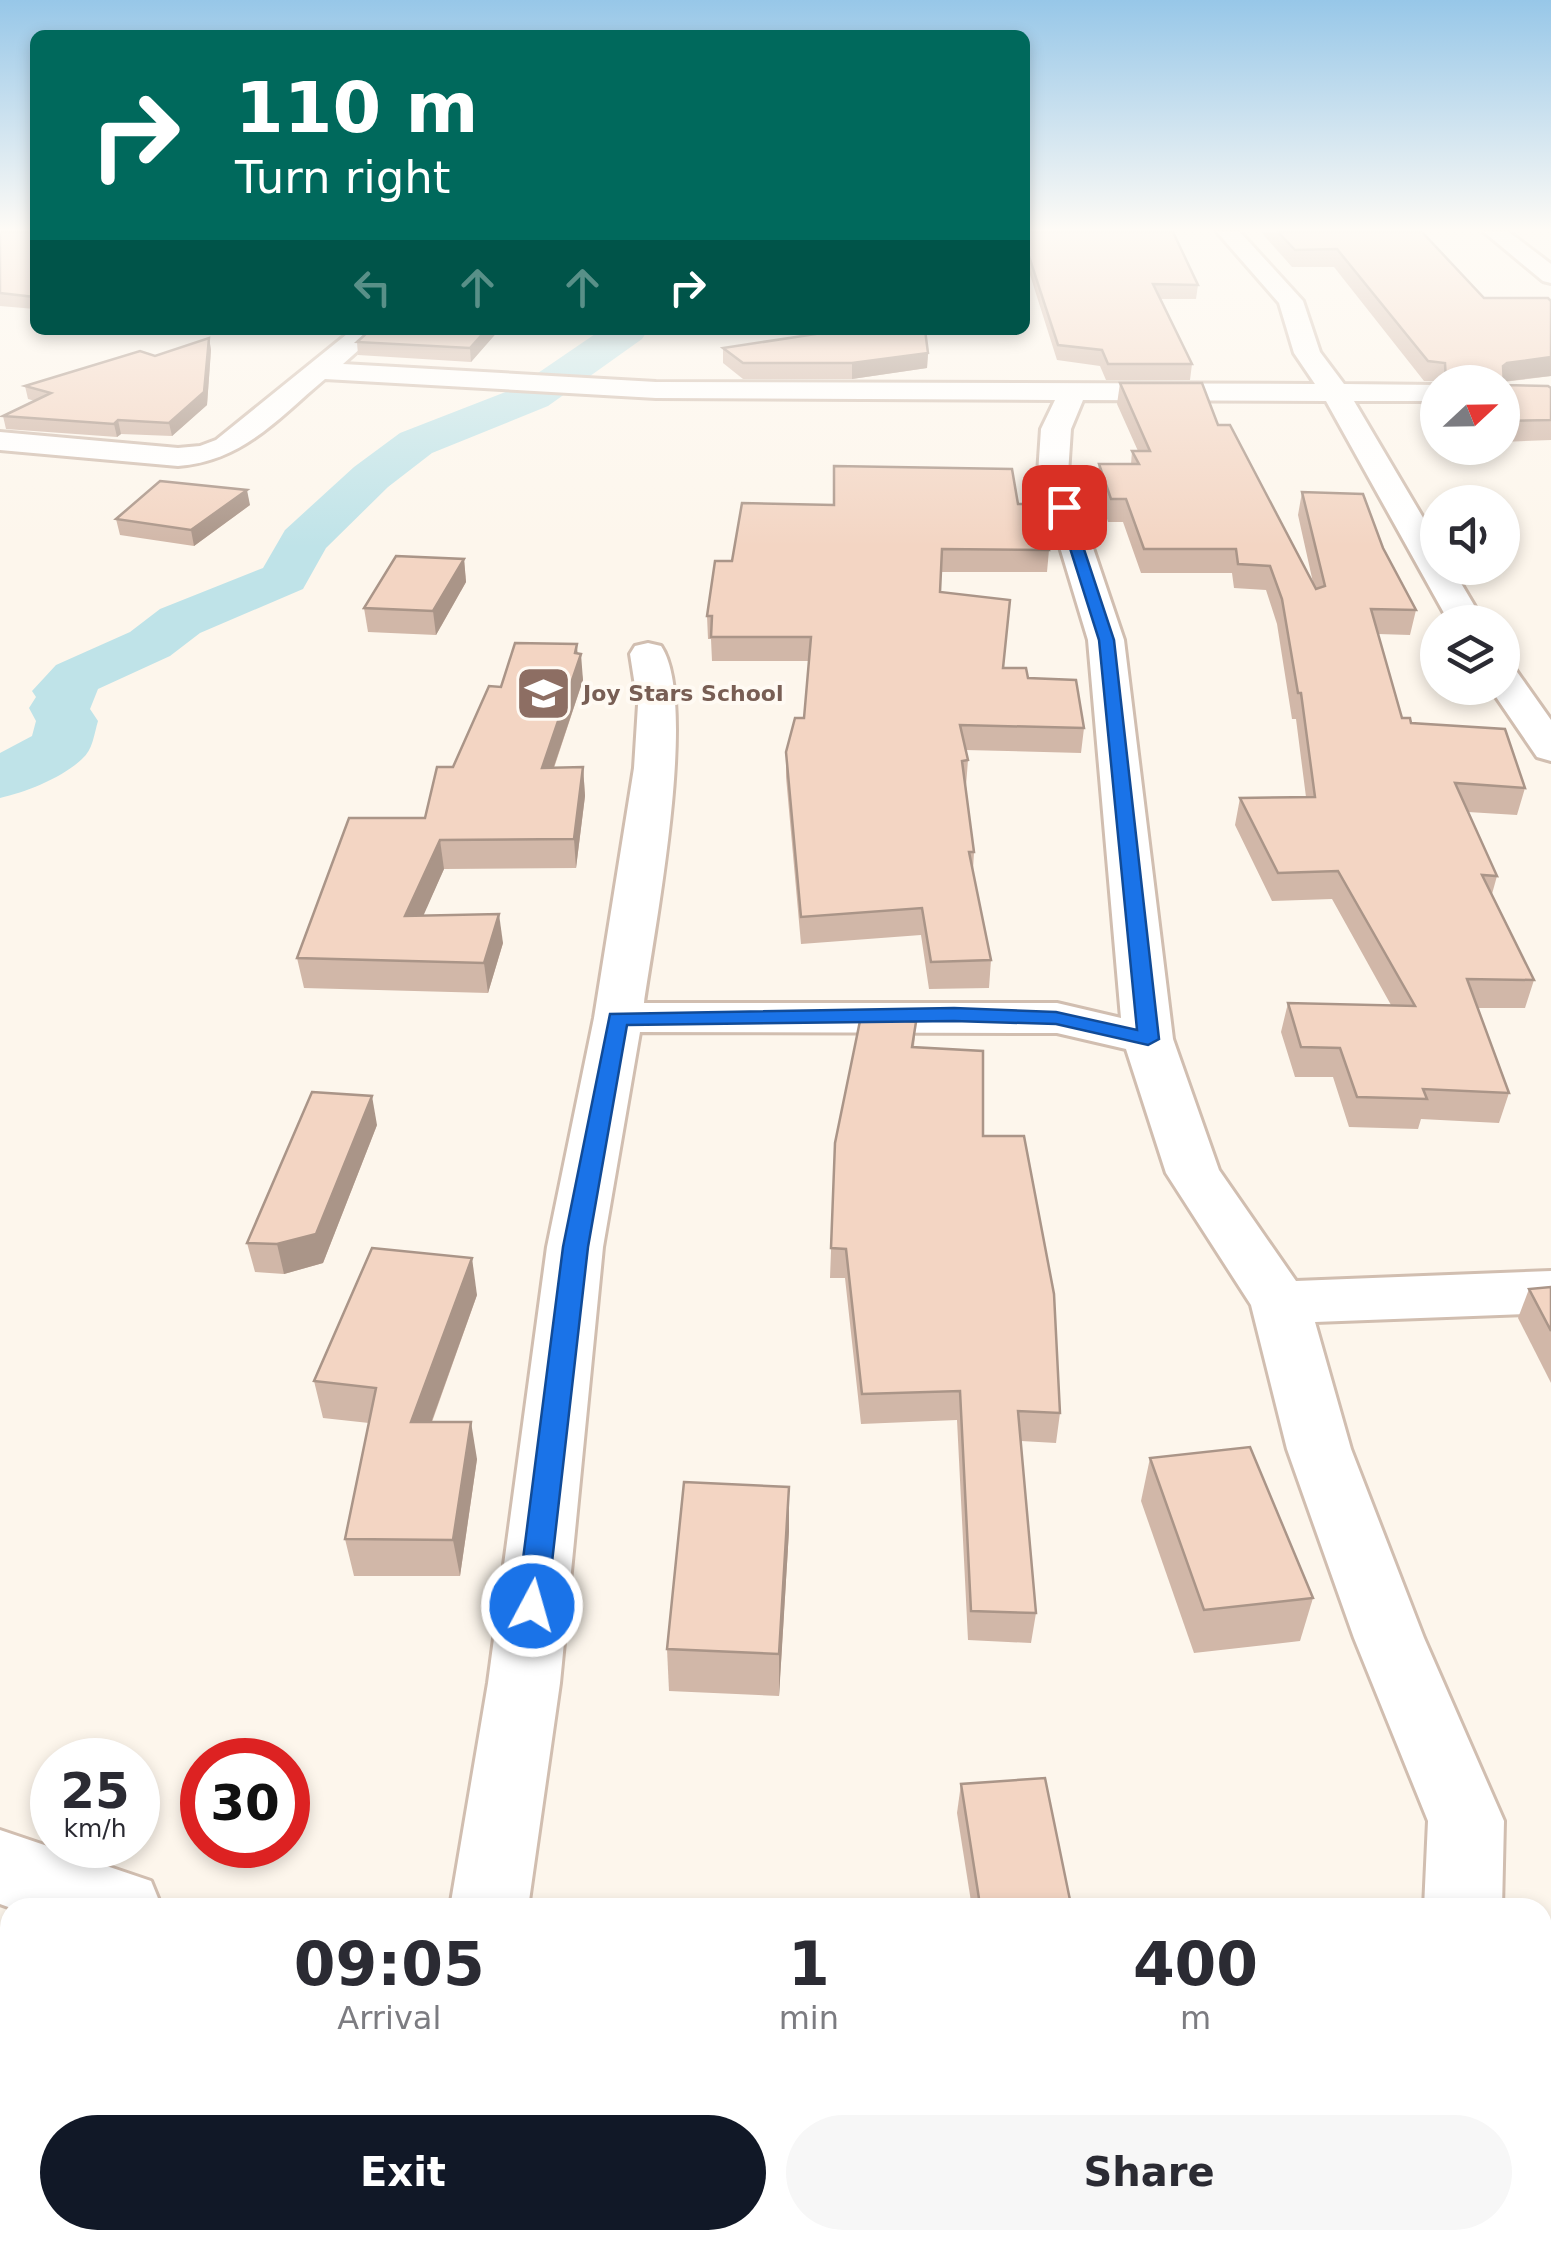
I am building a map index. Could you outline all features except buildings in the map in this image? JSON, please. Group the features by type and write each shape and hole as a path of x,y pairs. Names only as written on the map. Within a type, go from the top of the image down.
{"street":[{"path":"0,441 205,456 227,446 360,337"},
{"path":"1303,337 1308,353 1456,605"},
{"path":"321,371 656,390 1420,393"},
{"path":"1072,392 1056,429 1053,474 1106,640 1148,1039 1193,1173 1280,1302 1318,1449 1389,1638 1466,1820 1463,1898"},
{"path":"491,1898 524,1683 575,1247 618,1018 654,768 657,704 648,654"},
{"path":"1520,704 1551,749"},
{"path":"618,1018 954,1014 1056,1018 1148,1039"},
{"path":"1280,1302 1551,1292"},
{"path":"0,1866 94,1898"}],"waterway":[{"path":"0,779 60,746 67,721 59,708 67,699 62,691 77,677 150,644 180,621 284,578 303,541 371,477 416,443 532,397 618,337"}],"place":[{"name":"Joy Stars School","path":"544,693"}],"route":[{"path":"532,1606 575,1247 618,1018 954,1014 1056,1018 1148,1039 1106,640 1064,507"}]}
